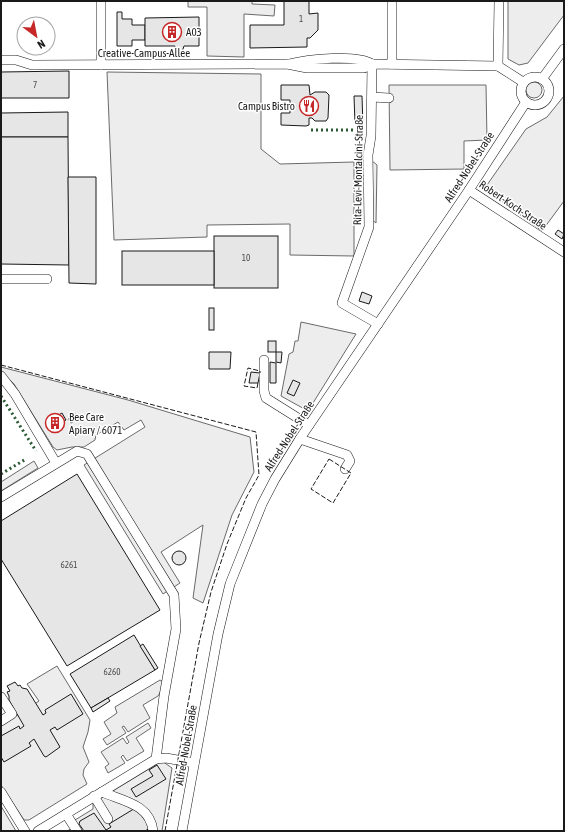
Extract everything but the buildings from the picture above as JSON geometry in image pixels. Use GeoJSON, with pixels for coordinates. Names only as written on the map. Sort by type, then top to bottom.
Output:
{"type":"FeatureCollection","features":[{"type":"Feature","properties":{"kind":"street"},"geometry":{"type":"LineString","coordinates":[[101,1],[101,65]]}},
{"type":"Feature","properties":{"kind":"street"},"geometry":{"type":"LineString","coordinates":[[392,1],[392,64]]}},
{"type":"Feature","properties":{"kind":"street"},"geometry":{"type":"LineString","coordinates":[[499,1],[498,66],[523,82]]}},
{"type":"Feature","properties":{"kind":"street"},"geometry":{"type":"LineString","coordinates":[[542,78],[564,49]]}},
{"type":"Feature","properties":{"kind":"street","name":"Creative-Campus-Allee"},"geometry":{"type":"LineString","coordinates":[[1,60],[16,60],[32,65],[287,64],[307,68],[364,68],[372,64],[498,66]]}},
{"type":"Feature","properties":{"kind":"street","name":"Rita-Levi-Montalcini-Straße"},"geometry":{"type":"LineString","coordinates":[[372,64],[372,97],[368,155],[368,233],[342,303],[378,324]]}},
{"type":"Feature","properties":{"kind":"street"},"geometry":{"type":"LineString","coordinates":[[530,77],[542,78],[548,85],[548,97],[538,104],[526,102],[520,93],[523,82],[530,77]]}},
{"type":"Feature","properties":{"kind":"street"},"geometry":{"type":"LineString","coordinates":[[372,97],[389,98]]}},
{"type":"Feature","properties":{"kind":"street","name":"Alfred-Nobel-Straße"},"geometry":{"type":"LineString","coordinates":[[182,831],[218,634],[230,584],[262,504],[275,479],[309,425],[469,190],[526,102]]}},
{"type":"Feature","properties":{"kind":"street","name":"Robert-Koch-Straße"},"geometry":{"type":"LineString","coordinates":[[469,190],[564,252]]}},
{"type":"Feature","properties":{"kind":"street"},"geometry":{"type":"LineString","coordinates":[[1,279],[47,280]]}},
{"type":"Feature","properties":{"kind":"street"},"geometry":{"type":"LineString","coordinates":[[264,360],[264,391],[266,398],[309,425]]}},
{"type":"Feature","properties":{"kind":"street"},"geometry":{"type":"LineString","coordinates":[[1,376],[15,394],[56,463]]}},
{"type":"Feature","properties":{"kind":"street"},"geometry":{"type":"LineString","coordinates":[[300,439],[347,454],[350,461],[345,469]]}},
{"type":"Feature","properties":{"kind":"street"},"geometry":{"type":"LineString","coordinates":[[1,497],[77,451],[87,454],[174,595],[176,629],[163,702],[156,758]]}},
{"type":"Feature","properties":{"kind":"street"},"geometry":{"type":"LineString","coordinates":[[1,697],[12,714],[1,721]]}},
{"type":"Feature","properties":{"kind":"street"},"geometry":{"type":"LineString","coordinates":[[38,831],[156,758],[166,758],[194,763]]}},
{"type":"Feature","properties":{"kind":"street"},"geometry":{"type":"LineString","coordinates":[[1,792],[25,831]]}},
{"type":"Feature","properties":{"kind":"street"},"geometry":{"type":"LineString","coordinates":[[98,794],[108,819]]}},
{"type":"Feature","properties":{"kind":"street"},"geometry":{"type":"LineString","coordinates":[[98,794],[142,809],[152,823],[153,831]]}},
{"type":"Feature","properties":{"kind":"street"},"geometry":{"type":"LineString","coordinates":[[66,814],[77,831]]}},
{"type":"Feature","properties":{"kind":"shaded area"},"geometry":{"type":"Polygon","coordinates":[[[188,1],[252,1],[252,4],[275,5],[274,16],[244,14],[244,57],[207,56],[207,7],[188,7],[188,1]]]}},
{"type":"Feature","properties":{"kind":"shaded area"},"geometry":{"type":"Polygon","coordinates":[[[508,1],[564,1],[564,15],[528,63],[519,65],[508,59],[508,1]]]}},
{"type":"Feature","properties":{"kind":"shaded area"},"geometry":{"type":"Polygon","coordinates":[[[107,72],[261,74],[261,149],[280,164],[354,162],[354,256],[290,255],[290,224],[207,225],[207,237],[114,240],[107,72]]]}},
{"type":"Feature","properties":{"kind":"shaded area"},"geometry":{"type":"Polygon","coordinates":[[[534,82],[541,87],[542,90],[537,97],[534,98],[527,93],[526,90],[531,83],[534,82]]]}},
{"type":"Feature","properties":{"kind":"shaded area"},"geometry":{"type":"Polygon","coordinates":[[[389,85],[486,85],[487,140],[464,141],[464,169],[390,170],[389,85]]]}},
{"type":"Feature","properties":{"kind":"shaded area"},"geometry":{"type":"Polygon","coordinates":[[[564,96],[564,201],[542,231],[488,191],[487,185],[526,129],[547,117],[564,96]]]}},
{"type":"Feature","properties":{"kind":"shaded area"},"geometry":{"type":"Polygon","coordinates":[[[371,160],[377,165],[376,223],[371,219],[371,160]]]}},
{"type":"Feature","properties":{"kind":"shaded area"},"geometry":{"type":"Polygon","coordinates":[[[301,322],[356,334],[308,411],[281,396],[289,354],[293,352],[295,341],[298,341],[301,322]]]}},
{"type":"Feature","properties":{"kind":"shaded area"},"geometry":{"type":"Polygon","coordinates":[[[1,367],[128,400],[250,437],[254,472],[232,515],[203,603],[193,598],[203,525],[161,552],[180,583],[163,594],[84,465],[145,427],[141,420],[124,430],[118,422],[96,435],[95,440],[84,447],[72,447],[57,450],[53,447],[14,384],[1,371],[1,367]]]}},
{"type":"Feature","properties":{"kind":"shaded area"},"geometry":{"type":"Polygon","coordinates":[[[34,461],[38,468],[1,491],[1,482],[34,461]]]}},
{"type":"Feature","properties":{"kind":"shaded area"},"geometry":{"type":"Polygon","coordinates":[[[57,666],[90,720],[83,747],[89,762],[84,769],[83,775],[87,784],[29,820],[24,820],[1,785],[1,726],[39,701],[27,684],[57,666]]]}},
{"type":"Feature","properties":{"kind":"shaded area"},"geometry":{"type":"Polygon","coordinates":[[[160,680],[163,682],[158,696],[143,705],[150,718],[128,732],[124,726],[122,727],[126,733],[107,745],[103,739],[111,734],[104,722],[117,713],[115,707],[160,680]]]}},
{"type":"Feature","properties":{"kind":"shaded area"},"geometry":{"type":"Polygon","coordinates":[[[148,723],[151,728],[136,738],[144,751],[127,761],[123,755],[121,757],[125,763],[108,773],[105,767],[109,764],[101,752],[123,738],[127,744],[129,742],[126,737],[148,723]]]}},
{"type":"Feature","properties":{"kind":"shaded area"},"geometry":{"type":"Polygon","coordinates":[[[162,761],[172,768],[162,831],[67,831],[76,826],[75,820],[93,809],[93,803],[162,761]]]}},
{"type":"Feature","properties":{"kind":"shaded area"},"geometry":{"type":"Polygon","coordinates":[[[1,806],[16,831],[1,831],[1,806]]]}},
{"type":"Feature","properties":{"kind":"hedge"},"geometry":{"type":"LineString","coordinates":[[311,130],[359,130]]}},
{"type":"Feature","properties":{"kind":"hedge"},"geometry":{"type":"LineString","coordinates":[[1,396],[36,451]]}},
{"type":"Feature","properties":{"kind":"hedge"},"geometry":{"type":"LineString","coordinates":[[1,474],[26,459]]}},
{"type":"Feature","properties":{"kind":"fence"},"geometry":{"type":"LineString","coordinates":[[1,365],[256,432],[259,475],[246,498],[227,544],[211,592],[199,643],[165,831]]}},
{"type":"Feature","properties":{"kind":"fence"},"geometry":{"type":"LineString","coordinates":[[258,383],[257,388],[244,386],[248,368],[260,371],[260,373]]}},
{"type":"Feature","properties":{"kind":"fence"},"geometry":{"type":"LineString","coordinates":[[329,459],[351,473],[333,503],[311,489],[329,459]]}},
{"type":"Feature","properties":{"kind":"place","name":"A03"},"geometry":{"type":"Point","coordinates":[172,32]}},
{"type":"Feature","properties":{"kind":"place","name":"Campus Bistro"},"geometry":{"type":"Point","coordinates":[309,106]}},
{"type":"Feature","properties":{"kind":"place","name":"Bee Care Apiary / 6071"},"geometry":{"type":"Point","coordinates":[55,423]}}]}
